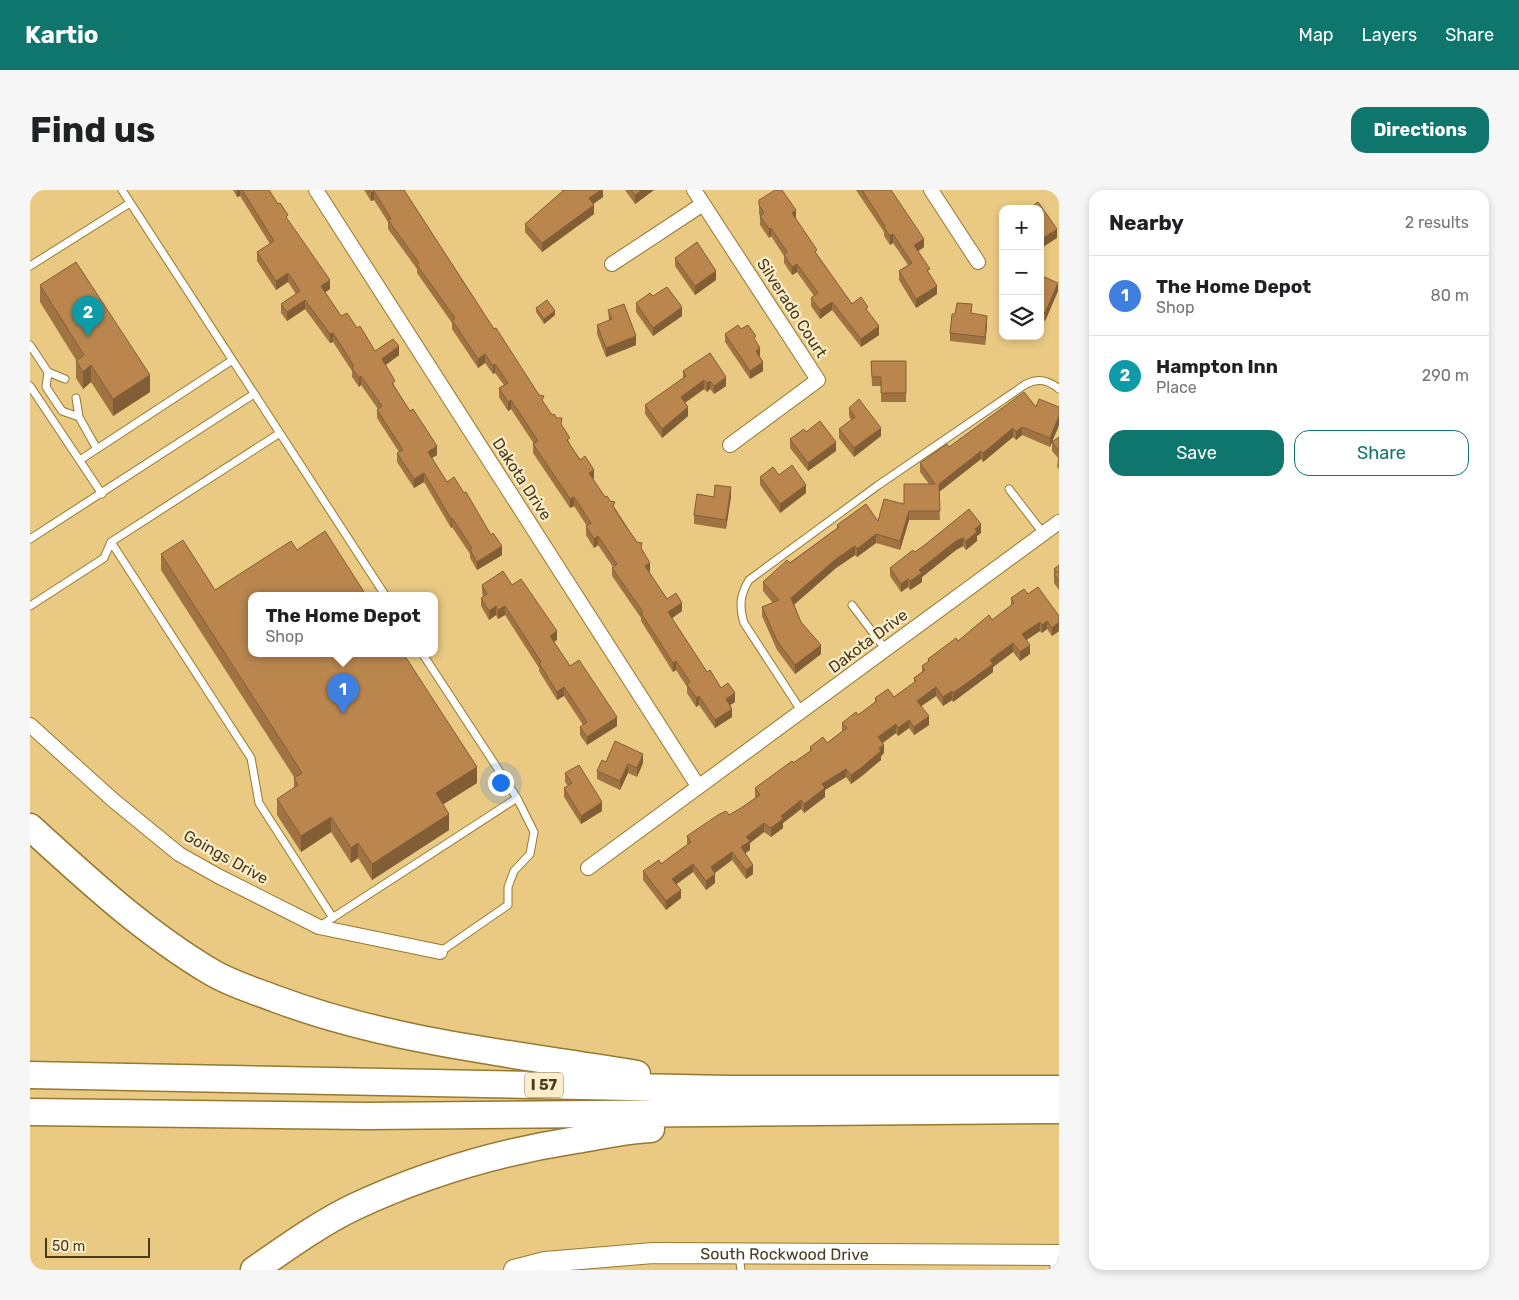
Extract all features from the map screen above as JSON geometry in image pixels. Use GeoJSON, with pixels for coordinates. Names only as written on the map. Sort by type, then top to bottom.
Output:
{"type":"FeatureCollection","features":[{"type":"Feature","properties":{"kind":"highway"},"geometry":{"type":"LineString","coordinates":[[30,827],[123,911],[183,954],[215,974],[315,1013],[409,1036],[730,1089]]}},
{"type":"Feature","properties":{"kind":"highway","name":"I 57"},"geometry":{"type":"LineString","coordinates":[[30,1075],[730,1089],[1059,1088]]}},
{"type":"Feature","properties":{"kind":"highway"},"geometry":{"type":"LineString","coordinates":[[254,1270],[287,1247],[352,1208],[405,1185],[462,1165],[557,1143],[638,1130],[1013,1116],[1059,1111]]}},
{"type":"Feature","properties":{"kind":"highway","name":"I 57"},"geometry":{"type":"LineString","coordinates":[[30,1112],[367,1116],[1059,1111]]}},
{"type":"Feature","properties":{"kind":"main road","name":"South Rockwood Drive"},"geometry":{"type":"LineString","coordinates":[[514,1270],[653,1253],[740,1262],[1055,1260]]}},
{"type":"Feature","properties":{"kind":"street","name":"Dakota Drive"},"geometry":{"type":"LineString","coordinates":[[316,190],[698,786]]}},
{"type":"Feature","properties":{"kind":"street","name":"Silverado Court"},"geometry":{"type":"LineString","coordinates":[[694,190],[818,380],[730,445]]}},
{"type":"Feature","properties":{"kind":"street"},"geometry":{"type":"LineString","coordinates":[[931,190],[978,262]]}},
{"type":"Feature","properties":{"kind":"street"},"geometry":{"type":"LineString","coordinates":[[612,264],[703,204]]}},
{"type":"Feature","properties":{"kind":"street","name":"Dakota Drive"},"geometry":{"type":"LineString","coordinates":[[588,868],[1059,522]]}},
{"type":"Feature","properties":{"kind":"street","name":"Goings Drive"},"geometry":{"type":"LineString","coordinates":[[30,725],[113,800],[179,854],[319,927],[440,952]]}},
{"type":"Feature","properties":{"kind":"lane"},"geometry":{"type":"LineString","coordinates":[[122,190],[383,592]]}},
{"type":"Feature","properties":{"kind":"lane"},"geometry":{"type":"LineString","coordinates":[[30,266],[130,203]]}},
{"type":"Feature","properties":{"kind":"lane"},"geometry":{"type":"LineString","coordinates":[[30,345],[48,372],[65,379]]}},
{"type":"Feature","properties":{"kind":"lane"},"geometry":{"type":"LineString","coordinates":[[80,460],[232,361]]}},
{"type":"Feature","properties":{"kind":"lane"},"geometry":{"type":"LineString","coordinates":[[48,372],[46,387],[62,411],[79,417]]}},
{"type":"Feature","properties":{"kind":"lane"},"geometry":{"type":"LineString","coordinates":[[802,712],[744,623],[740,609],[742,593],[749,580],[877,486],[1026,384],[1035,380],[1047,381],[1059,389]]}},
{"type":"Feature","properties":{"kind":"lane"},"geometry":{"type":"LineString","coordinates":[[30,386],[102,494]]}},
{"type":"Feature","properties":{"kind":"lane"},"geometry":{"type":"LineString","coordinates":[[30,540],[254,394]]}},
{"type":"Feature","properties":{"kind":"lane"},"geometry":{"type":"LineString","coordinates":[[76,398],[79,417],[96,449]]}},
{"type":"Feature","properties":{"kind":"lane"},"geometry":{"type":"LineString","coordinates":[[30,606],[104,558],[111,542],[280,433]]}},
{"type":"Feature","properties":{"kind":"lane"},"geometry":{"type":"LineString","coordinates":[[1009,489],[1043,533]]}},
{"type":"Feature","properties":{"kind":"lane"},"geometry":{"type":"LineString","coordinates":[[111,542],[251,758],[258,803],[333,918]]}},
{"type":"Feature","properties":{"kind":"lane"},"geometry":{"type":"LineString","coordinates":[[852,605],[886,650]]}},
{"type":"Feature","properties":{"kind":"lane"},"geometry":{"type":"LineString","coordinates":[[425,657],[517,798],[534,832],[530,854],[514,871],[508,887],[508,905],[440,952]]}},
{"type":"Feature","properties":{"kind":"lane"},"geometry":{"type":"LineString","coordinates":[[319,927],[517,798]]}},
{"type":"Feature","properties":{"kind":"building"},"geometry":{"type":"Polygon","coordinates":[[[242,190],[269,190],[278,204],[280,203],[288,215],[286,217],[330,280],[321,286],[341,316],[347,313],[357,328],[360,326],[375,351],[393,339],[399,346],[382,359],[395,381],[392,383],[410,411],[413,409],[437,446],[428,452],[447,482],[454,477],[464,493],[466,492],[491,535],[493,533],[502,546],[477,562],[470,550],[472,548],[451,519],[424,473],[414,479],[397,453],[403,450],[377,410],[382,406],[361,376],[359,378],[352,368],[354,366],[333,333],[330,334],[305,300],[287,312],[281,304],[300,291],[288,273],[276,281],[257,252],[274,241],[242,190]]]}},
{"type":"Feature","properties":{"kind":"building"},"geometry":{"type":"Polygon","coordinates":[[[369,190],[404,190],[494,329],[496,328],[539,395],[544,396],[542,400],[552,415],[554,414],[557,418],[562,418],[561,424],[570,438],[567,440],[580,460],[585,456],[594,470],[589,473],[605,497],[607,496],[610,501],[615,502],[613,506],[637,542],[642,543],[641,548],[650,563],[645,566],[667,599],[676,593],[682,603],[668,612],[707,672],[710,670],[721,688],[728,683],[735,693],[726,699],[732,709],[715,720],[699,696],[696,698],[687,684],[690,682],[676,661],[673,663],[641,613],[643,612],[612,568],[617,564],[598,536],[594,539],[586,526],[591,523],[574,497],[570,499],[533,444],[538,441],[511,400],[508,402],[499,388],[508,383],[495,364],[493,366],[485,354],[478,359],[452,320],[455,318],[388,220],[391,219],[374,191],[371,193],[369,190]]]}},
{"type":"Feature","properties":{"kind":"building"},"geometry":{"type":"Polygon","coordinates":[[[564,190],[601,190],[589,198],[594,205],[542,243],[525,224],[564,190]]]}},
{"type":"Feature","properties":{"kind":"building"},"geometry":{"type":"Polygon","coordinates":[[[631,190],[642,190],[635,195],[631,190]]]}},
{"type":"Feature","properties":{"kind":"building"},"geometry":{"type":"Polygon","coordinates":[[[775,190],[782,190],[796,210],[792,213],[817,250],[815,252],[852,304],[861,297],[868,307],[866,309],[879,326],[861,339],[832,302],[820,310],[811,298],[818,293],[797,264],[792,267],[784,254],[787,252],[771,228],[769,229],[760,216],[764,213],[759,205],[759,200],[775,190]]]}},
{"type":"Feature","properties":{"kind":"building"},"geometry":{"type":"Polygon","coordinates":[[[862,190],[891,190],[924,239],[914,245],[930,269],[927,270],[937,286],[916,299],[899,271],[912,263],[893,234],[890,236],[862,190]]]}},
{"type":"Feature","properties":{"kind":"building"},"geometry":{"type":"Polygon","coordinates":[[[1044,211],[1057,229],[1044,237],[1044,211]]]}},
{"type":"Feature","properties":{"kind":"building"},"geometry":{"type":"Polygon","coordinates":[[[697,242],[716,271],[695,286],[675,258],[697,242]]]}},
{"type":"Feature","properties":{"kind":"building"},"geometry":{"type":"Polygon","coordinates":[[[76,262],[150,375],[113,399],[91,365],[83,372],[76,361],[84,355],[40,285],[76,262]]]}},
{"type":"Feature","properties":{"kind":"building"},"geometry":{"type":"Polygon","coordinates":[[[1044,277],[1058,283],[1044,313],[1044,277]]]}},
{"type":"Feature","properties":{"kind":"building"},"geometry":{"type":"Polygon","coordinates":[[[667,287],[682,307],[653,328],[636,303],[650,293],[653,296],[667,287]]]}},
{"type":"Feature","properties":{"kind":"building"},"geometry":{"type":"Polygon","coordinates":[[[547,300],[555,311],[544,319],[536,308],[547,300]]]}},
{"type":"Feature","properties":{"kind":"building"},"geometry":{"type":"Polygon","coordinates":[[[957,303],[972,304],[971,313],[987,316],[985,337],[950,333],[952,314],[955,314],[957,303]]]}},
{"type":"Feature","properties":{"kind":"building"},"geometry":{"type":"Polygon","coordinates":[[[624,304],[636,336],[606,348],[597,325],[612,319],[608,310],[624,304]]]}},
{"type":"Feature","properties":{"kind":"building"},"geometry":{"type":"Polygon","coordinates":[[[738,325],[741,329],[748,325],[756,336],[754,338],[760,348],[756,351],[763,362],[750,371],[725,334],[738,325]]]}},
{"type":"Feature","properties":{"kind":"building"},"geometry":{"type":"Polygon","coordinates":[[[710,353],[726,377],[714,386],[710,381],[707,383],[704,380],[681,397],[688,407],[662,429],[645,405],[686,376],[683,371],[710,353]]]}},
{"type":"Feature","properties":{"kind":"building"},"geometry":{"type":"Polygon","coordinates":[[[871,361],[906,361],[906,393],[881,393],[881,377],[872,377],[871,361]]]}},
{"type":"Feature","properties":{"kind":"building"},"geometry":{"type":"Polygon","coordinates":[[[1024,392],[1036,407],[1039,399],[1059,407],[1059,416],[1050,438],[1022,427],[1016,432],[1013,428],[983,453],[981,451],[939,484],[940,511],[909,511],[900,541],[876,534],[857,549],[855,546],[836,559],[791,598],[801,622],[821,645],[795,665],[777,641],[762,607],[779,600],[763,582],[787,560],[790,563],[839,527],[837,525],[866,504],[878,521],[884,499],[904,504],[904,484],[935,484],[920,463],[947,444],[949,447],[1024,392]]]}},
{"type":"Feature","properties":{"kind":"building"},"geometry":{"type":"Polygon","coordinates":[[[859,399],[881,428],[854,448],[839,429],[855,417],[849,408],[859,399]]]}},
{"type":"Feature","properties":{"kind":"building"},"geometry":{"type":"Polygon","coordinates":[[[820,421],[836,442],[808,463],[790,439],[804,429],[806,432],[820,421]]]}},
{"type":"Feature","properties":{"kind":"building"},"geometry":{"type":"Polygon","coordinates":[[[1059,437],[1059,451],[1052,442],[1059,437]]]}},
{"type":"Feature","properties":{"kind":"building"},"geometry":{"type":"Polygon","coordinates":[[[792,465],[806,485],[780,504],[760,477],[773,467],[779,475],[792,465]]]}},
{"type":"Feature","properties":{"kind":"building"},"geometry":{"type":"Polygon","coordinates":[[[715,485],[731,487],[726,520],[694,515],[697,494],[714,497],[715,485]]]}},
{"type":"Feature","properties":{"kind":"building"},"geometry":{"type":"Polygon","coordinates":[[[969,509],[981,524],[975,529],[977,532],[966,541],[963,538],[956,541],[919,570],[922,573],[910,581],[908,579],[901,584],[890,568],[913,550],[915,552],[926,544],[969,509]]]}},
{"type":"Feature","properties":{"kind":"building"},"geometry":{"type":"Polygon","coordinates":[[[325,531],[364,592],[248,592],[248,657],[406,657],[477,767],[436,793],[449,814],[372,864],[358,843],[351,848],[331,817],[301,836],[277,799],[298,785],[294,778],[302,773],[161,554],[183,540],[215,590],[291,541],[297,550],[325,531]]]}},
{"type":"Feature","properties":{"kind":"building"},"geometry":{"type":"Polygon","coordinates":[[[1059,565],[1059,581],[1054,574],[1057,572],[1054,569],[1059,565]]]}},
{"type":"Feature","properties":{"kind":"building"},"geometry":{"type":"Polygon","coordinates":[[[503,571],[512,585],[521,579],[557,631],[550,636],[570,666],[579,660],[617,717],[587,737],[580,727],[587,722],[564,687],[557,692],[539,663],[541,662],[505,606],[498,610],[496,606],[489,611],[481,598],[487,594],[482,585],[503,571]]]}},
{"type":"Feature","properties":{"kind":"building"},"geometry":{"type":"Polygon","coordinates":[[[1038,587],[1059,616],[1059,622],[1052,628],[1047,621],[1042,625],[1040,622],[1022,634],[1030,645],[1020,652],[1013,643],[990,660],[993,664],[953,693],[952,691],[943,697],[936,687],[917,701],[929,716],[914,727],[909,720],[898,728],[896,724],[878,737],[884,745],[879,748],[881,751],[861,768],[851,775],[846,769],[822,784],[825,788],[804,804],[801,800],[781,816],[783,819],[771,828],[764,823],[746,837],[750,841],[741,847],[753,865],[746,870],[732,852],[711,867],[715,874],[706,881],[693,864],[672,879],[681,890],[666,901],[643,871],[659,860],[661,864],[691,842],[687,836],[718,815],[726,811],[729,815],[760,795],[755,788],[792,761],[793,763],[812,750],[810,747],[823,737],[827,743],[847,728],[842,723],[856,712],[858,715],[877,701],[875,698],[888,689],[894,697],[916,681],[914,678],[925,670],[922,666],[929,661],[928,659],[956,638],[958,641],[989,615],[992,620],[1014,603],[1011,598],[1024,589],[1028,594],[1038,587]]]}},
{"type":"Feature","properties":{"kind":"building"},"geometry":{"type":"Polygon","coordinates":[[[615,741],[643,754],[637,768],[628,764],[620,781],[597,771],[602,760],[606,762],[615,741]]]}},
{"type":"Feature","properties":{"kind":"building"},"geometry":{"type":"Polygon","coordinates":[[[579,765],[602,802],[581,816],[564,788],[572,783],[565,773],[579,765]]]}},
{"type":"Feature","properties":{"kind":"place","name":"Hampton Inn"},"geometry":{"type":"Point","coordinates":[88,337]}},
{"type":"Feature","properties":{"kind":"place","name":"The Home Depot"},"geometry":{"type":"Point","coordinates":[343,714]}}]}
